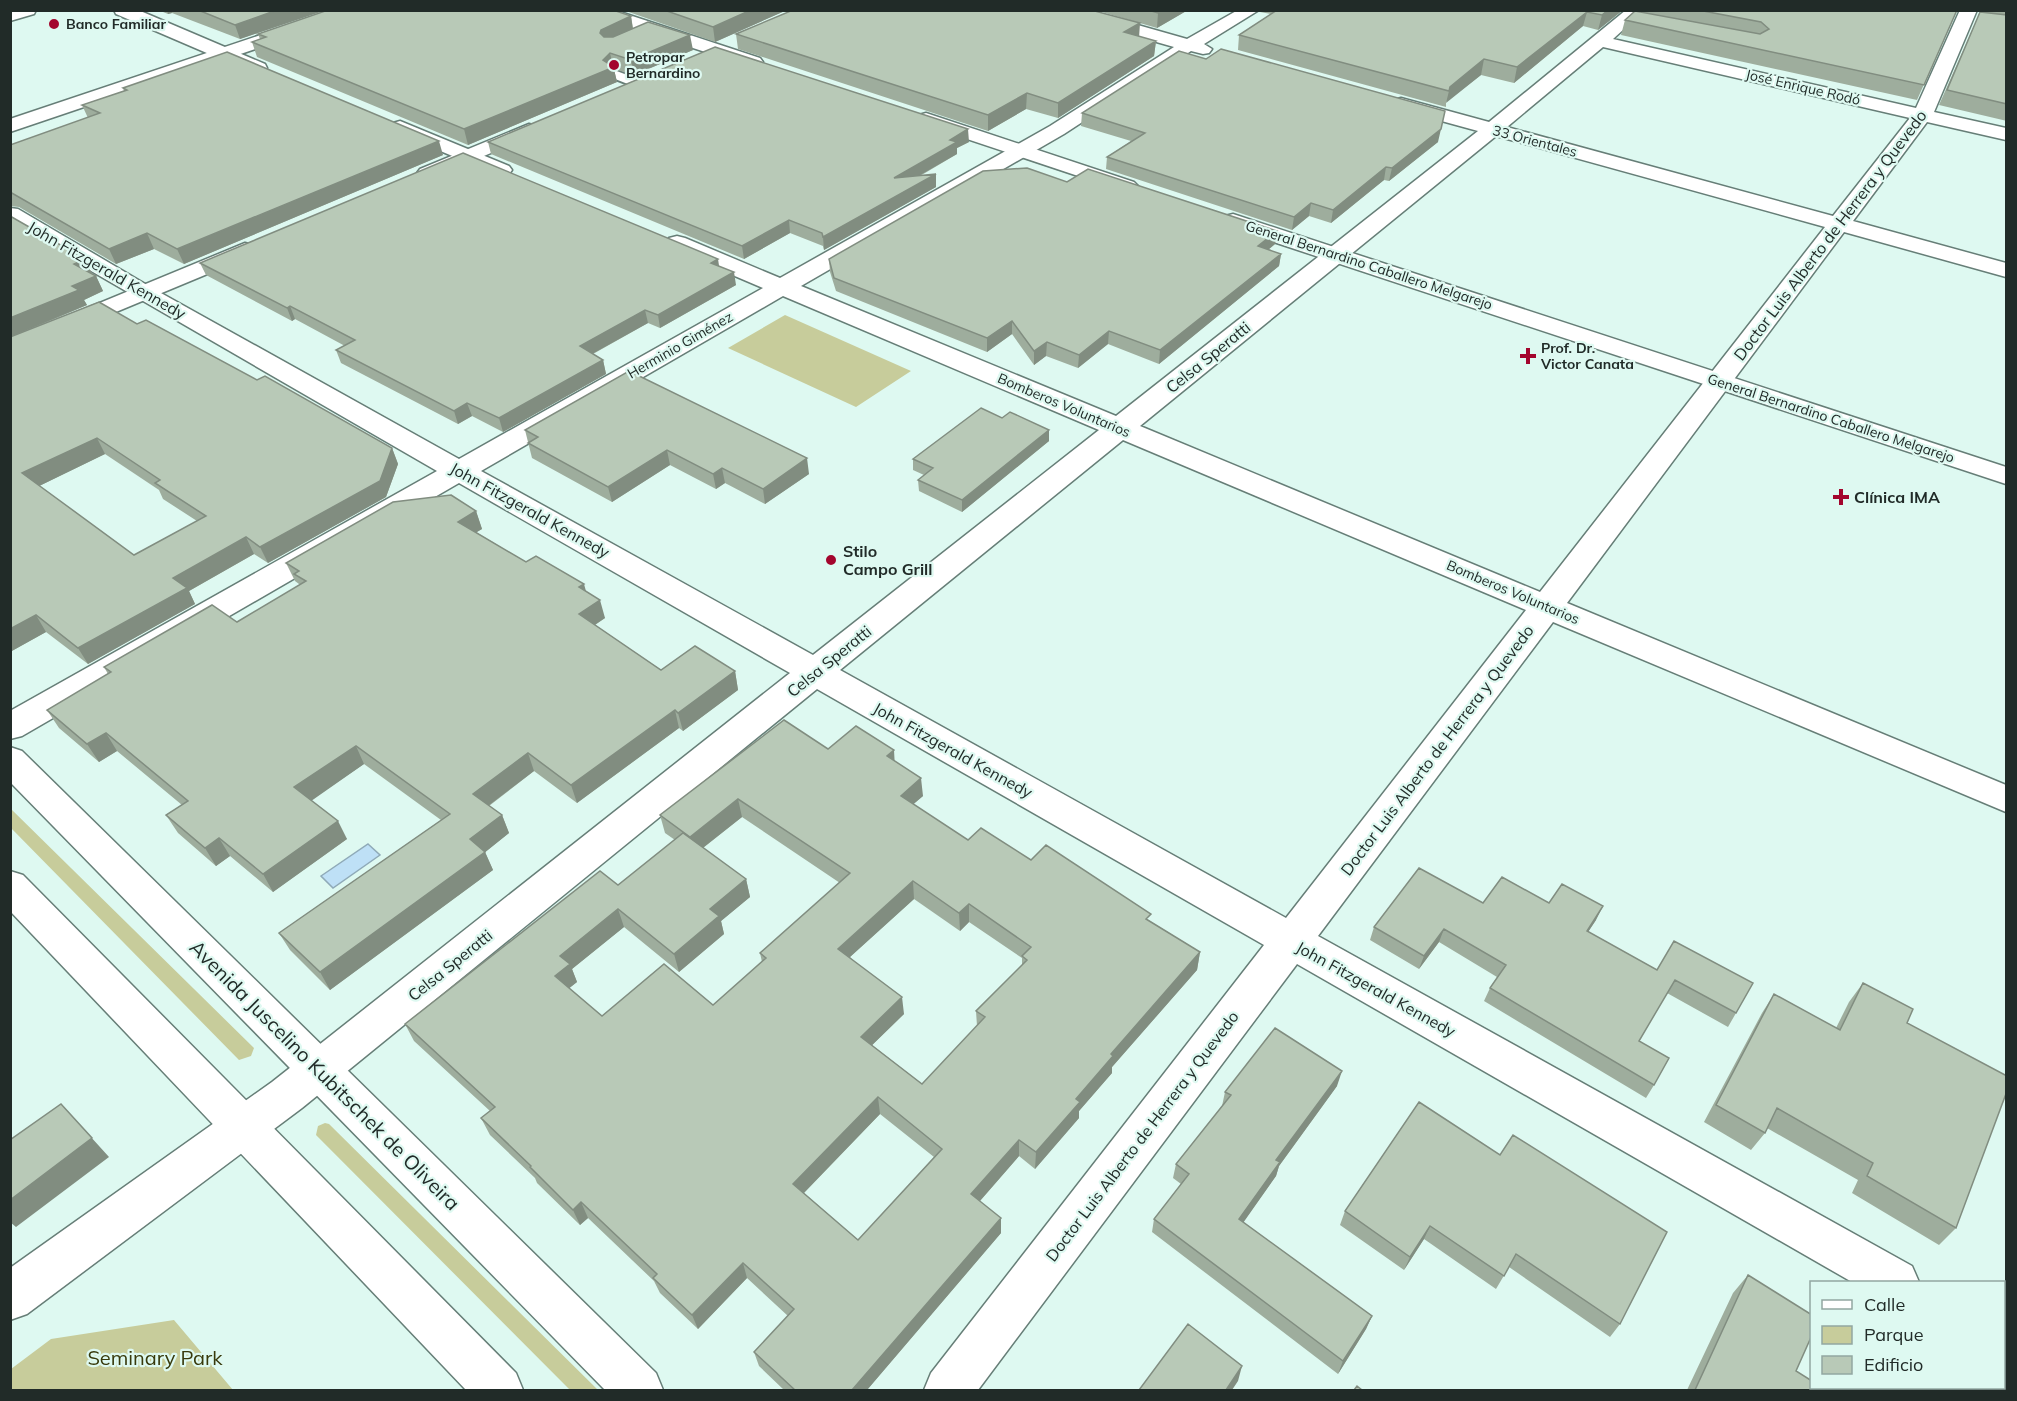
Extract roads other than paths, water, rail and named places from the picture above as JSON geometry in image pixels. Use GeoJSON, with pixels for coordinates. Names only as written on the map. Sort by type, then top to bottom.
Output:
{"type":"FeatureCollection","features":[{"type":"Feature","properties":{"kind":"main road"},"geometry":{"type":"LineString","coordinates":[[10,16],[28,10]]}},
{"type":"Feature","properties":{"kind":"main road"},"geometry":{"type":"LineString","coordinates":[[122,10],[280,77]]}},
{"type":"Feature","properties":{"kind":"main road"},"geometry":{"type":"LineString","coordinates":[[10,126],[353,10]]}},
{"type":"Feature","properties":{"kind":"main road"},"geometry":{"type":"LineString","coordinates":[[595,10],[773,69]]}},
{"type":"Feature","properties":{"kind":"main road"},"geometry":{"type":"LineString","coordinates":[[1064,10],[1223,55]]}},
{"type":"Feature","properties":{"kind":"main road","name":"Herminio Giménez"},"geometry":{"type":"LineString","coordinates":[[10,727],[1020,150],[1189,45],[1251,10]]}},
{"type":"Feature","properties":{"kind":"main road","name":"Doctor Luis Alberto de Herrera y Quevedo"},"geometry":{"type":"LineString","coordinates":[[948,1390],[1923,114],[1969,16]]}},
{"type":"Feature","properties":{"kind":"main road","name":"Celsa Speratti"},"geometry":{"type":"LineString","coordinates":[[10,1297],[319,1070],[1600,41],[1635,18]]}},
{"type":"Feature","properties":{"kind":"main road"},"geometry":{"type":"LineString","coordinates":[[687,63],[746,38]]}},
{"type":"Feature","properties":{"kind":"main road","name":"José Enrique Rodó"},"geometry":{"type":"LineString","coordinates":[[1600,41],[2007,134]]}},
{"type":"Feature","properties":{"kind":"main road"},"geometry":{"type":"LineString","coordinates":[[606,97],[648,80]]}},
{"type":"Feature","properties":{"kind":"main road","name":"33 Orientales"},"geometry":{"type":"LineString","coordinates":[[1380,98],[2007,270]]}},
{"type":"Feature","properties":{"kind":"main road"},"geometry":{"type":"LineString","coordinates":[[908,113],[1147,192]]}},
{"type":"Feature","properties":{"kind":"main road"},"geometry":{"type":"LineString","coordinates":[[380,118],[523,178]]}},
{"type":"Feature","properties":{"kind":"main road"},"geometry":{"type":"LineString","coordinates":[[403,183],[553,120]]}},
{"type":"Feature","properties":{"kind":"main road","name":"John Fitzgerald Kennedy"},"geometry":{"type":"LineString","coordinates":[[10,214],[459,471],[1894,1281]]}},
{"type":"Feature","properties":{"kind":"main road","name":"General Bernardino Caballero Melgarejo"},"geometry":{"type":"LineString","coordinates":[[1214,214],[2007,476]]}},
{"type":"Feature","properties":{"kind":"main road","name":"Bomberos Voluntarios"},"geometry":{"type":"LineString","coordinates":[[655,233],[2007,799]]}},
{"type":"Feature","properties":{"kind":"main road"},"geometry":{"type":"LineString","coordinates":[[10,349],[263,242]]}},
{"type":"Feature","properties":{"kind":"main road","name":"Avenida Juscelino Kubitschek de Oliveira"},"geometry":{"type":"LineString","coordinates":[[10,760],[639,1390]]}},
{"type":"Feature","properties":{"kind":"main road"},"geometry":{"type":"LineString","coordinates":[[10,886],[499,1390]]}},
{"type":"Feature","properties":{"kind":"lane"},"geometry":{"type":"LineString","coordinates":[[631,38],[651,29]]}},
{"type":"Feature","properties":{"kind":"lane"},"geometry":{"type":"LineString","coordinates":[[614,74],[648,80]]}},
{"type":"Feature","properties":{"kind":"water"},"geometry":{"type":"Polygon","coordinates":[[[368,844],[380,855],[333,888],[321,876],[368,844]]]}},
{"type":"Feature","properties":{"kind":"place","name":"Banco Familiar"},"geometry":{"type":"Point","coordinates":[54,24]}},
{"type":"Feature","properties":{"kind":"place","name":"Petropar Bernardino"},"geometry":{"type":"Point","coordinates":[614,65]}},
{"type":"Feature","properties":{"kind":"place","name":"Prof. Dr. Victor Canata"},"geometry":{"type":"Point","coordinates":[1528,356]}},
{"type":"Feature","properties":{"kind":"place","name":"Clínica IMA"},"geometry":{"type":"Point","coordinates":[1841,497]}},
{"type":"Feature","properties":{"kind":"place","name":"Stilo Campo Grill"},"geometry":{"type":"Point","coordinates":[831,560]}},
{"type":"Feature","properties":{"kind":"park label","name":"Seminary Park"},"geometry":{"type":"Point","coordinates":[155,1357]}}]}
